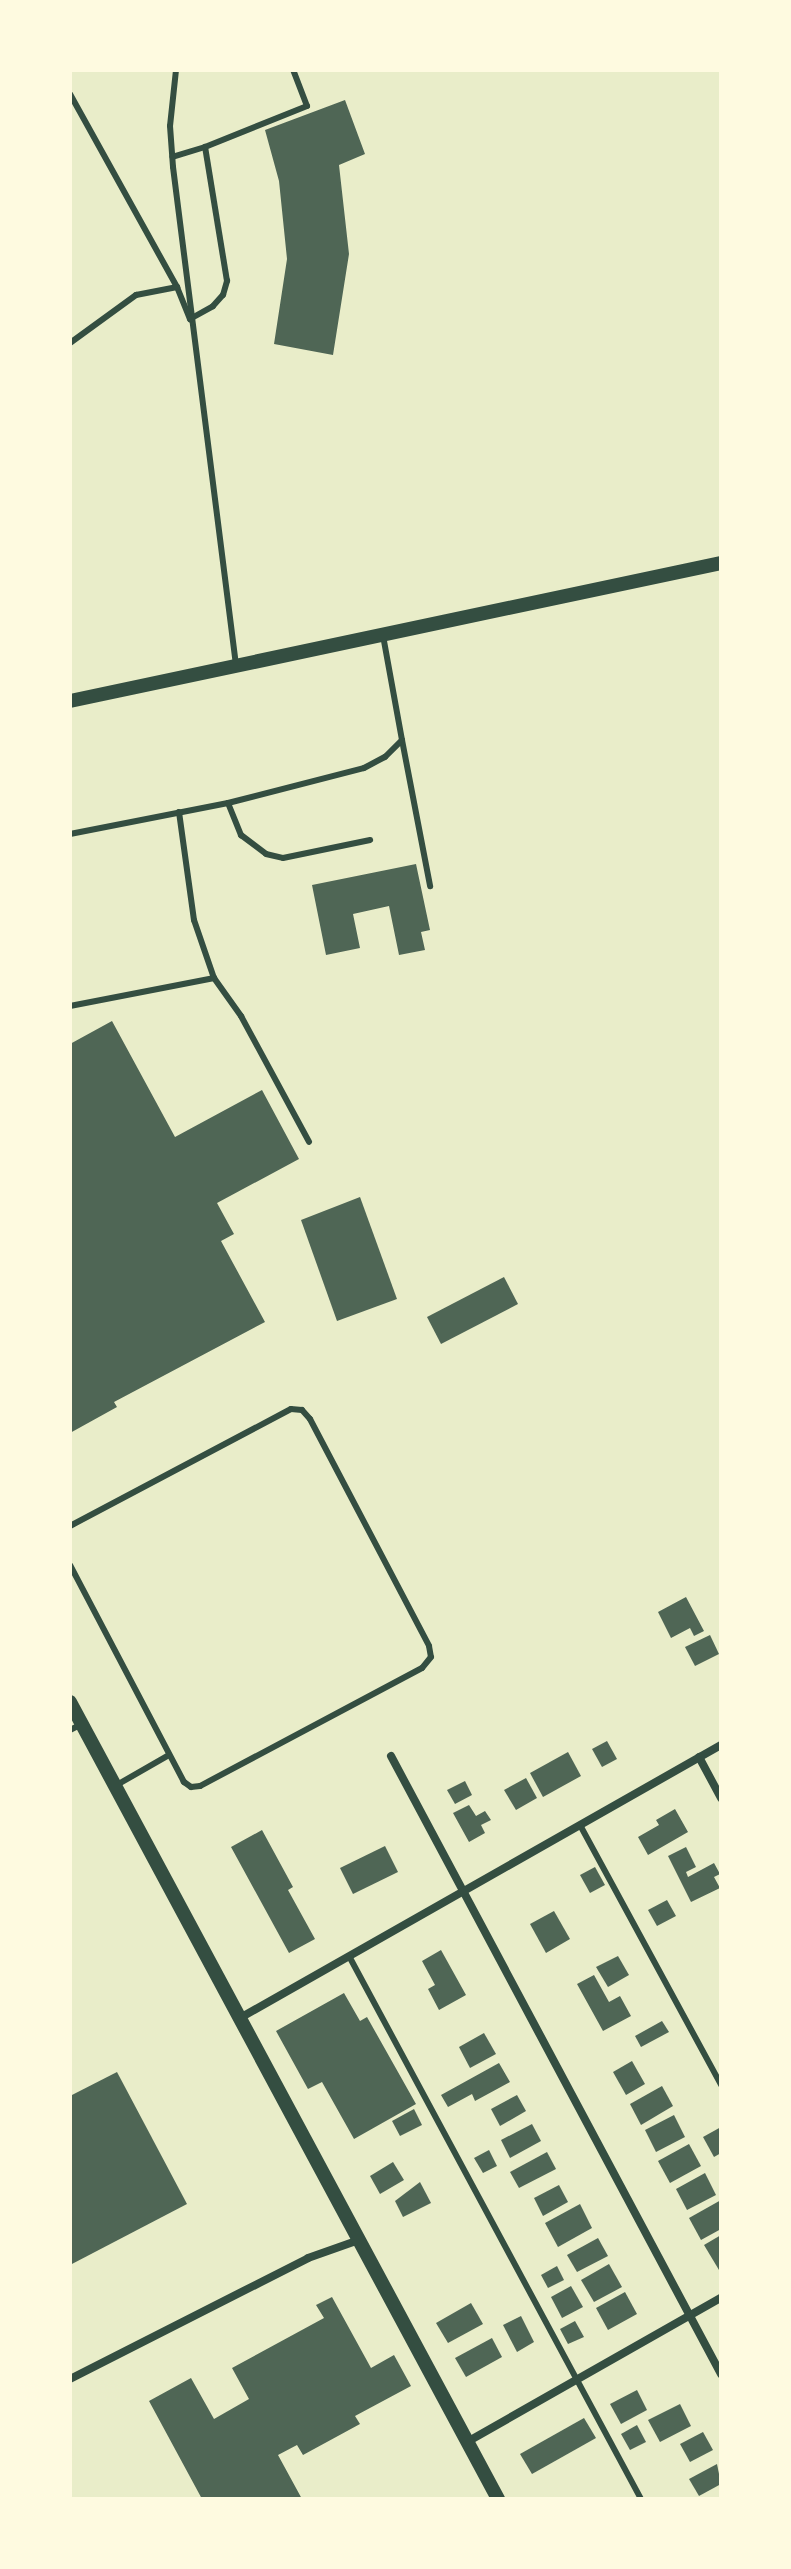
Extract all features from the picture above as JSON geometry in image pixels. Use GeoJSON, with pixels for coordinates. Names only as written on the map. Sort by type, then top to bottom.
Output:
{"type":"FeatureCollection","features":[{"type":"Feature","properties":{"kind":"street"},"geometry":{"type":"LineString","coordinates":[[70,701],[721,563]]}},
{"type":"Feature","properties":{"kind":"street"},"geometry":{"type":"LineString","coordinates":[[70,1702],[76,1727],[115,1786],[498,2499]]}},
{"type":"Feature","properties":{"kind":"street"},"geometry":{"type":"LineString","coordinates":[[240,2018],[721,1745]]}},
{"type":"Feature","properties":{"kind":"street"},"geometry":{"type":"LineString","coordinates":[[391,1756],[721,2374]]}},
{"type":"Feature","properties":{"kind":"street"},"geometry":{"type":"LineString","coordinates":[[699,1757],[721,1798]]}},
{"type":"Feature","properties":{"kind":"street"},"geometry":{"type":"LineString","coordinates":[[70,2379],[308,2258],[359,2240]]}},
{"type":"Feature","properties":{"kind":"street"},"geometry":{"type":"LineString","coordinates":[[467,2442],[721,2298]]}},
{"type":"Feature","properties":{"kind":"lane"},"geometry":{"type":"LineString","coordinates":[[176,70],[170,126],[172,157],[236,665]]}},
{"type":"Feature","properties":{"kind":"lane"},"geometry":{"type":"LineString","coordinates":[[172,157],[307,106],[293,70]]}},
{"type":"Feature","properties":{"kind":"lane"},"geometry":{"type":"LineString","coordinates":[[70,94],[177,287],[190,319]]}},
{"type":"Feature","properties":{"kind":"lane"},"geometry":{"type":"LineString","coordinates":[[190,319],[213,306],[223,295],[227,281],[205,147]]}},
{"type":"Feature","properties":{"kind":"lane"},"geometry":{"type":"LineString","coordinates":[[70,343],[136,295],[177,287]]}},
{"type":"Feature","properties":{"kind":"lane"},"geometry":{"type":"LineString","coordinates":[[383,634],[430,886]]}},
{"type":"Feature","properties":{"kind":"lane"},"geometry":{"type":"LineString","coordinates":[[70,834],[228,803],[364,768],[385,757],[402,740]]}},
{"type":"Feature","properties":{"kind":"lane"},"geometry":{"type":"LineString","coordinates":[[228,803],[241,835],[266,854],[283,858],[370,840]]}},
{"type":"Feature","properties":{"kind":"lane"},"geometry":{"type":"LineString","coordinates":[[179,812],[194,920],[214,978],[241,1016],[309,1142]]}},
{"type":"Feature","properties":{"kind":"lane"},"geometry":{"type":"LineString","coordinates":[[70,1006],[214,978]]}},
{"type":"Feature","properties":{"kind":"lane"},"geometry":{"type":"LineString","coordinates":[[70,1526],[291,1409],[302,1410],[310,1419],[429,1646],[431,1657],[422,1668],[200,1786],[191,1787],[184,1782],[169,1755],[70,1565]]}},
{"type":"Feature","properties":{"kind":"lane"},"geometry":{"type":"LineString","coordinates":[[115,1786],[169,1755]]}},
{"type":"Feature","properties":{"kind":"lane"},"geometry":{"type":"LineString","coordinates":[[580,1825],[721,2085]]}},
{"type":"Feature","properties":{"kind":"lane"},"geometry":{"type":"LineString","coordinates":[[349,1956],[641,2499]]}},
{"type":"Feature","properties":{"kind":"building"},"geometry":{"type":"Polygon","coordinates":[[[345,100],[365,154],[339,165],[349,254],[333,355],[274,344],[287,259],[279,181],[265,130],[345,100]]]}},
{"type":"Feature","properties":{"kind":"building"},"geometry":{"type":"Polygon","coordinates":[[[416,864],[430,930],[421,932],[425,950],[399,955],[389,906],[353,914],[360,948],[326,955],[312,885],[416,864]]]}},
{"type":"Feature","properties":{"kind":"building"},"geometry":{"type":"Polygon","coordinates":[[[112,1021],[175,1137],[262,1090],[299,1159],[217,1203],[234,1234],[221,1241],[265,1322],[114,1402],[117,1407],[70,1433],[70,1044],[112,1021]]]}},
{"type":"Feature","properties":{"kind":"building"},"geometry":{"type":"Polygon","coordinates":[[[360,1197],[397,1299],[337,1321],[301,1220],[360,1197]]]}},
{"type":"Feature","properties":{"kind":"building"},"geometry":{"type":"Polygon","coordinates":[[[504,1277],[518,1304],[441,1344],[427,1317],[504,1277]]]}},
{"type":"Feature","properties":{"kind":"building"},"geometry":{"type":"Polygon","coordinates":[[[686,1597],[704,1631],[694,1636],[690,1628],[671,1638],[658,1612],[686,1597]]]}},
{"type":"Feature","properties":{"kind":"building"},"geometry":{"type":"Polygon","coordinates":[[[710,1635],[719,1654],[695,1666],[685,1647],[710,1635]]]}},
{"type":"Feature","properties":{"kind":"building"},"geometry":{"type":"Polygon","coordinates":[[[607,1741],[617,1759],[602,1767],[592,1749],[607,1741]]]}},
{"type":"Feature","properties":{"kind":"building"},"geometry":{"type":"Polygon","coordinates":[[[568,1752],[581,1776],[543,1797],[530,1773],[568,1752]]]}},
{"type":"Feature","properties":{"kind":"building"},"geometry":{"type":"Polygon","coordinates":[[[526,1778],[537,1798],[516,1810],[504,1790],[526,1778]]]}},
{"type":"Feature","properties":{"kind":"building"},"geometry":{"type":"Polygon","coordinates":[[[465,1781],[472,1795],[455,1804],[447,1790],[465,1781]]]}},
{"type":"Feature","properties":{"kind":"building"},"geometry":{"type":"Polygon","coordinates":[[[469,1805],[476,1816],[485,1811],[491,1820],[481,1825],[485,1833],[469,1842],[453,1813],[469,1805]]]}},
{"type":"Feature","properties":{"kind":"building"},"geometry":{"type":"Polygon","coordinates":[[[675,1809],[688,1832],[648,1855],[638,1837],[659,1825],[656,1820],[675,1809]]]}},
{"type":"Feature","properties":{"kind":"building"},"geometry":{"type":"Polygon","coordinates":[[[262,1830],[293,1887],[288,1890],[315,1939],[289,1953],[231,1847],[262,1830]]]}},
{"type":"Feature","properties":{"kind":"building"},"geometry":{"type":"Polygon","coordinates":[[[385,1846],[398,1872],[353,1894],[340,1868],[385,1846]]]}},
{"type":"Feature","properties":{"kind":"building"},"geometry":{"type":"Polygon","coordinates":[[[686,1847],[696,1867],[686,1872],[688,1877],[714,1863],[720,1874],[714,1877],[720,1888],[691,1902],[668,1856],[686,1847]]]}},
{"type":"Feature","properties":{"kind":"building"},"geometry":{"type":"Polygon","coordinates":[[[595,1867],[605,1885],[590,1893],[580,1875],[595,1867]]]}},
{"type":"Feature","properties":{"kind":"building"},"geometry":{"type":"Polygon","coordinates":[[[667,1900],[676,1916],[657,1926],[648,1910],[667,1900]]]}},
{"type":"Feature","properties":{"kind":"building"},"geometry":{"type":"Polygon","coordinates":[[[554,1911],[570,1939],[546,1953],[530,1924],[554,1911]]]}},
{"type":"Feature","properties":{"kind":"building"},"geometry":{"type":"Polygon","coordinates":[[[441,1950],[466,1995],[439,2010],[428,1989],[435,1985],[422,1961],[441,1950]]]}},
{"type":"Feature","properties":{"kind":"building"},"geometry":{"type":"Polygon","coordinates":[[[618,1956],[629,1975],[608,1987],[596,1967],[618,1956]]]}},
{"type":"Feature","properties":{"kind":"building"},"geometry":{"type":"Polygon","coordinates":[[[594,1975],[609,2002],[620,1996],[631,2016],[603,2031],[577,1984],[594,1975]]]}},
{"type":"Feature","properties":{"kind":"building"},"geometry":{"type":"Polygon","coordinates":[[[344,1993],[360,2021],[367,2017],[416,2104],[354,2139],[322,2082],[308,2089],[276,2031],[344,1993]]]}},
{"type":"Feature","properties":{"kind":"building"},"geometry":{"type":"Polygon","coordinates":[[[662,2021],[669,2032],[641,2047],[635,2036],[662,2021]]]}},
{"type":"Feature","properties":{"kind":"building"},"geometry":{"type":"Polygon","coordinates":[[[484,2033],[496,2054],[470,2068],[459,2047],[484,2033]]]}},
{"type":"Feature","properties":{"kind":"building"},"geometry":{"type":"Polygon","coordinates":[[[632,2061],[645,2084],[626,2095],[613,2072],[632,2061]]]}},
{"type":"Feature","properties":{"kind":"building"},"geometry":{"type":"Polygon","coordinates":[[[499,2063],[510,2082],[475,2101],[472,2094],[448,2107],[441,2095],[499,2063]]]}},
{"type":"Feature","properties":{"kind":"building"},"geometry":{"type":"Polygon","coordinates":[[[117,2072],[187,2204],[70,2265],[70,2096],[117,2072]]]}},
{"type":"Feature","properties":{"kind":"building"},"geometry":{"type":"Polygon","coordinates":[[[662,2086],[673,2106],[641,2125],[630,2104],[662,2086]]]}},
{"type":"Feature","properties":{"kind":"building"},"geometry":{"type":"Polygon","coordinates":[[[517,2095],[526,2111],[500,2126],[491,2109],[517,2095]]]}},
{"type":"Feature","properties":{"kind":"building"},"geometry":{"type":"Polygon","coordinates":[[[414,2109],[422,2125],[400,2136],[392,2121],[414,2109]]]}},
{"type":"Feature","properties":{"kind":"building"},"geometry":{"type":"Polygon","coordinates":[[[674,2115],[685,2137],[656,2152],[645,2130],[674,2115]]]}},
{"type":"Feature","properties":{"kind":"building"},"geometry":{"type":"Polygon","coordinates":[[[532,2124],[541,2141],[510,2158],[501,2140],[532,2124]]]}},
{"type":"Feature","properties":{"kind":"building"},"geometry":{"type":"Polygon","coordinates":[[[721,2127],[721,2153],[714,2157],[703,2137],[721,2127]]]}},
{"type":"Feature","properties":{"kind":"building"},"geometry":{"type":"Polygon","coordinates":[[[689,2144],[701,2166],[670,2183],[658,2161],[689,2144]]]}},
{"type":"Feature","properties":{"kind":"building"},"geometry":{"type":"Polygon","coordinates":[[[489,2150],[497,2166],[483,2173],[474,2158],[489,2150]]]}},
{"type":"Feature","properties":{"kind":"building"},"geometry":{"type":"Polygon","coordinates":[[[547,2152],[556,2169],[519,2188],[510,2172],[547,2152]]]}},
{"type":"Feature","properties":{"kind":"building"},"geometry":{"type":"Polygon","coordinates":[[[393,2162],[404,2180],[380,2194],[370,2176],[393,2162]]]}},
{"type":"Feature","properties":{"kind":"building"},"geometry":{"type":"Polygon","coordinates":[[[705,2173],[716,2195],[687,2210],[676,2189],[705,2173]]]}},
{"type":"Feature","properties":{"kind":"building"},"geometry":{"type":"Polygon","coordinates":[[[420,2182],[431,2203],[403,2217],[395,2201],[420,2182]]]}},
{"type":"Feature","properties":{"kind":"building"},"geometry":{"type":"Polygon","coordinates":[[[559,2185],[568,2202],[543,2216],[534,2198],[559,2185]]]}},
{"type":"Feature","properties":{"kind":"building"},"geometry":{"type":"Polygon","coordinates":[[[721,2200],[721,2229],[701,2240],[689,2218],[721,2200]]]}},
{"type":"Feature","properties":{"kind":"building"},"geometry":{"type":"Polygon","coordinates":[[[580,2204],[592,2228],[558,2247],[545,2223],[580,2204]]]}},
{"type":"Feature","properties":{"kind":"building"},"geometry":{"type":"Polygon","coordinates":[[[721,2235],[721,2269],[719,2270],[704,2245],[721,2235]]]}},
{"type":"Feature","properties":{"kind":"building"},"geometry":{"type":"Polygon","coordinates":[[[598,2238],[608,2256],[577,2272],[567,2255],[598,2238]]]}},
{"type":"Feature","properties":{"kind":"building"},"geometry":{"type":"Polygon","coordinates":[[[609,2264],[622,2287],[594,2302],[581,2280],[609,2264]]]}},
{"type":"Feature","properties":{"kind":"building"},"geometry":{"type":"Polygon","coordinates":[[[557,2266],[564,2280],[548,2288],[541,2275],[557,2266]]]}},
{"type":"Feature","properties":{"kind":"building"},"geometry":{"type":"Polygon","coordinates":[[[571,2286],[583,2307],[562,2318],[551,2297],[571,2286]]]}},
{"type":"Feature","properties":{"kind":"building"},"geometry":{"type":"Polygon","coordinates":[[[625,2292],[637,2314],[608,2330],[596,2308],[625,2292]]]}},
{"type":"Feature","properties":{"kind":"building"},"geometry":{"type":"Polygon","coordinates":[[[332,2297],[371,2368],[394,2355],[411,2386],[355,2416],[360,2424],[303,2455],[297,2445],[278,2455],[302,2499],[202,2499],[149,2401],[191,2378],[214,2419],[249,2399],[232,2368],[324,2318],[316,2305],[332,2297]]]}},
{"type":"Feature","properties":{"kind":"building"},"geometry":{"type":"Polygon","coordinates":[[[471,2303],[483,2324],[448,2343],[436,2323],[471,2303]]]}},
{"type":"Feature","properties":{"kind":"building"},"geometry":{"type":"Polygon","coordinates":[[[521,2316],[534,2342],[517,2352],[503,2325],[521,2316]]]}},
{"type":"Feature","properties":{"kind":"building"},"geometry":{"type":"Polygon","coordinates":[[[575,2321],[584,2337],[568,2344],[560,2329],[575,2321]]]}},
{"type":"Feature","properties":{"kind":"building"},"geometry":{"type":"Polygon","coordinates":[[[492,2338],[502,2357],[466,2377],[455,2358],[492,2338]]]}},
{"type":"Feature","properties":{"kind":"building"},"geometry":{"type":"Polygon","coordinates":[[[637,2390],[647,2410],[621,2424],[610,2404],[637,2390]]]}},
{"type":"Feature","properties":{"kind":"building"},"geometry":{"type":"Polygon","coordinates":[[[680,2404],[691,2426],[660,2442],[648,2420],[680,2404]]]}},
{"type":"Feature","properties":{"kind":"building"},"geometry":{"type":"Polygon","coordinates":[[[584,2418],[596,2438],[532,2474],[520,2454],[584,2418]]]}},
{"type":"Feature","properties":{"kind":"building"},"geometry":{"type":"Polygon","coordinates":[[[637,2425],[646,2442],[630,2450],[621,2434],[637,2425]]]}},
{"type":"Feature","properties":{"kind":"building"},"geometry":{"type":"Polygon","coordinates":[[[703,2432],[713,2450],[690,2462],[680,2444],[703,2432]]]}},
{"type":"Feature","properties":{"kind":"building"},"geometry":{"type":"Polygon","coordinates":[[[717,2464],[721,2484],[699,2496],[689,2479],[717,2464]]]}}]}
